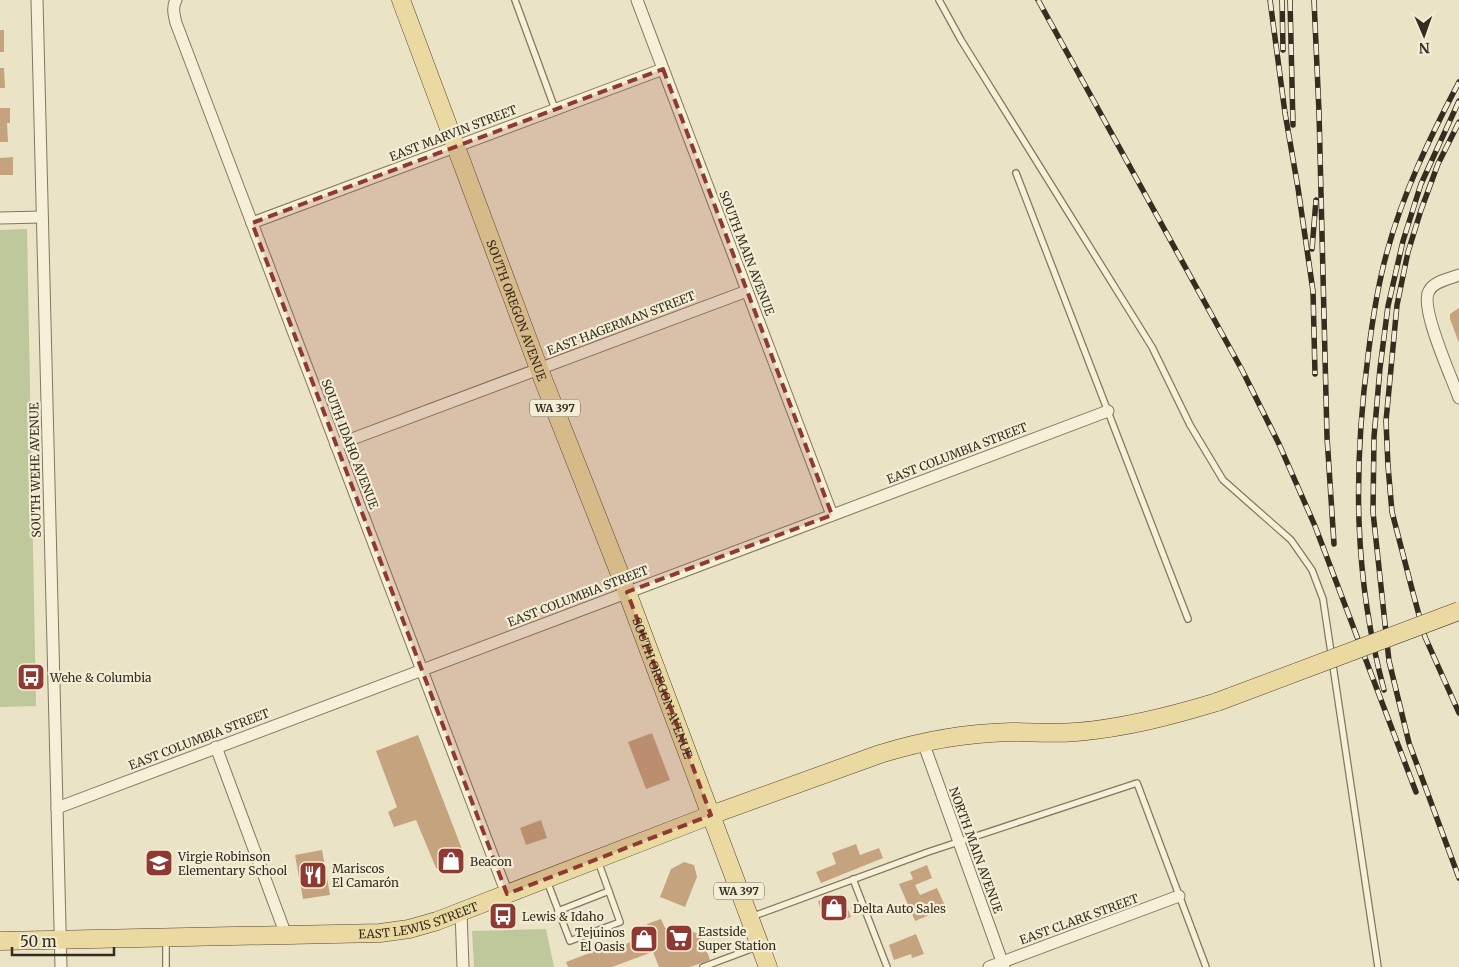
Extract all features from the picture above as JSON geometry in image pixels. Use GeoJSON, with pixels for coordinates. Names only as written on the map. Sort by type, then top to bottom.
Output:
{"type":"FeatureCollection","features":[{"type":"Feature","properties":{"kind":"main road","name":"SOUTH OREGON AVENUE"},"geometry":{"type":"LineString","coordinates":[[402,0],[539,369],[627,592],[711,815]]}},
{"type":"Feature","properties":{"kind":"main road","name":"EAST LEWIS STREET"},"geometry":{"type":"LineString","coordinates":[[0,941],[380,933],[420,926],[711,815],[880,754],[923,742],[985,734],[1075,732],[1108,729],[1172,716],[1217,702],[1459,611]]}},
{"type":"Feature","properties":{"kind":"main road","name":"WA 397"},"geometry":{"type":"LineString","coordinates":[[711,815],[768,967]]}},
{"type":"Feature","properties":{"kind":"street","name":"SOUTH WEHE AVENUE"},"geometry":{"type":"LineString","coordinates":[[37,0],[61,967]]}},
{"type":"Feature","properties":{"kind":"street","name":"SOUTH MAIN AVENUE"},"geometry":{"type":"LineString","coordinates":[[637,0],[832,515]]}},
{"type":"Feature","properties":{"kind":"street","name":"SOUTH IDAHO AVENUE"},"geometry":{"type":"LineString","coordinates":[[175,2],[173,13],[176,23],[507,894]]}},
{"type":"Feature","properties":{"kind":"street","name":"EAST MARVIN STREET"},"geometry":{"type":"LineString","coordinates":[[252,223],[663,69]]}},
{"type":"Feature","properties":{"kind":"street"},"geometry":{"type":"LineString","coordinates":[[0,218],[42,217]]}},
{"type":"Feature","properties":{"kind":"street"},"geometry":{"type":"LineString","coordinates":[[1459,275],[1437,283],[1428,291],[1426,297],[1428,317],[1459,398]]}},
{"type":"Feature","properties":{"kind":"street","name":"EAST HAGERMAN STREET"},"geometry":{"type":"LineString","coordinates":[[336,445],[747,291]]}},
{"type":"Feature","properties":{"kind":"street","name":"EAST COLUMBIA STREET"},"geometry":{"type":"LineString","coordinates":[[57,808],[1108,411]]}},
{"type":"Feature","properties":{"kind":"street","name":"NORTH MAIN AVENUE"},"geometry":{"type":"LineString","coordinates":[[923,742],[1003,965]]}},
{"type":"Feature","properties":{"kind":"street"},"geometry":{"type":"LineString","coordinates":[[216,747],[286,935]]}},
{"type":"Feature","properties":{"kind":"street","name":"EAST CLARK STREET"},"geometry":{"type":"LineString","coordinates":[[989,967],[1003,965],[1179,896]]}},
{"type":"Feature","properties":{"kind":"street"},"geometry":{"type":"LineString","coordinates":[[461,911],[463,967]]}},
{"type":"Feature","properties":{"kind":"lane"},"geometry":{"type":"LineString","coordinates":[[515,0],[555,109]]}},
{"type":"Feature","properties":{"kind":"lane"},"geometry":{"type":"LineString","coordinates":[[939,0],[961,40],[1152,347],[1190,424],[1224,480],[1291,540],[1312,570],[1323,600],[1378,967]]}},
{"type":"Feature","properties":{"kind":"lane"},"geometry":{"type":"LineString","coordinates":[[1016,173],[1188,619]]}},
{"type":"Feature","properties":{"kind":"lane"},"geometry":{"type":"LineString","coordinates":[[749,918],[853,879],[1137,783],[1206,967]]}},
{"type":"Feature","properties":{"kind":"lane"},"geometry":{"type":"LineString","coordinates":[[546,879],[570,941],[620,922],[597,859]]}},
{"type":"Feature","properties":{"kind":"lane"},"geometry":{"type":"LineString","coordinates":[[853,879],[887,967]]}},
{"type":"Feature","properties":{"kind":"lane"},"geometry":{"type":"LineString","coordinates":[[558,911],[609,891]]}},
{"type":"Feature","properties":{"kind":"lane"},"geometry":{"type":"LineString","coordinates":[[166,937],[166,967]]}},
{"type":"Feature","properties":{"kind":"lane"},"geometry":{"type":"LineString","coordinates":[[702,967],[760,946]]}},
{"type":"Feature","properties":{"kind":"highlighted area"},"geometry":{"type":"Polygon","coordinates":[[[663,69],[832,515],[627,592],[711,815],[507,894],[252,223],[663,69]]]}},
{"type":"Feature","properties":{"kind":"green space"},"geometry":{"type":"Polygon","coordinates":[[[27,229],[36,706],[0,707],[0,230],[27,229]]]}},
{"type":"Feature","properties":{"kind":"green space"},"geometry":{"type":"Polygon","coordinates":[[[546,929],[554,967],[474,967],[472,931],[546,929]]]}},
{"type":"Feature","properties":{"kind":"building"},"geometry":{"type":"Polygon","coordinates":[[[0,30],[4,30],[4,52],[0,52],[0,30]]]}},
{"type":"Feature","properties":{"kind":"building"},"geometry":{"type":"Polygon","coordinates":[[[0,68],[4,68],[5,88],[0,88],[0,68]]]}},
{"type":"Feature","properties":{"kind":"building"},"geometry":{"type":"Polygon","coordinates":[[[0,108],[10,108],[10,123],[7,123],[8,142],[0,142],[0,108]]]}},
{"type":"Feature","properties":{"kind":"building"},"geometry":{"type":"Polygon","coordinates":[[[13,157],[13,175],[0,175],[0,158],[13,157]]]}},
{"type":"Feature","properties":{"kind":"building"},"geometry":{"type":"Polygon","coordinates":[[[1459,308],[1459,343],[1450,314],[1459,308]]]}},
{"type":"Feature","properties":{"kind":"building"},"geometry":{"type":"Polygon","coordinates":[[[652,733],[670,780],[646,789],[628,742],[652,733]]]}},
{"type":"Feature","properties":{"kind":"building"},"geometry":{"type":"Polygon","coordinates":[[[418,735],[465,857],[464,862],[442,871],[436,868],[416,820],[394,827],[388,812],[397,807],[376,751],[418,735]]]}},
{"type":"Feature","properties":{"kind":"building"},"geometry":{"type":"Polygon","coordinates":[[[541,820],[547,838],[526,845],[520,828],[541,820]]]}},
{"type":"Feature","properties":{"kind":"building"},"geometry":{"type":"Polygon","coordinates":[[[856,844],[860,855],[879,848],[883,858],[821,883],[816,872],[836,864],[832,853],[856,844]]]}},
{"type":"Feature","properties":{"kind":"building","name":"Mariscos El Camarón"},"geometry":{"type":"Polygon","coordinates":[[[322,850],[330,895],[303,899],[295,855],[322,850]]]}},
{"type":"Feature","properties":{"kind":"building"},"geometry":{"type":"Polygon","coordinates":[[[684,862],[694,865],[697,877],[685,907],[660,897],[671,869],[684,862]]]}},
{"type":"Feature","properties":{"kind":"building"},"geometry":{"type":"Polygon","coordinates":[[[927,865],[932,878],[915,885],[920,895],[937,888],[946,908],[915,921],[899,884],[913,879],[910,872],[927,865]]]}},
{"type":"Feature","properties":{"kind":"building","name":"Delta Auto Sales"},"geometry":{"type":"Polygon","coordinates":[[[842,894],[851,917],[838,921],[822,914],[818,901],[842,894]]]}},
{"type":"Feature","properties":{"kind":"building"},"geometry":{"type":"Polygon","coordinates":[[[661,919],[665,928],[674,924],[701,935],[710,960],[690,967],[659,967],[653,952],[656,951],[647,924],[661,919]]]}},
{"type":"Feature","properties":{"kind":"building"},"geometry":{"type":"Polygon","coordinates":[[[916,934],[924,954],[912,958],[911,954],[894,960],[889,945],[916,934]]]}},
{"type":"Feature","properties":{"kind":"building"},"geometry":{"type":"Polygon","coordinates":[[[649,935],[655,951],[612,967],[568,967],[566,962],[613,944],[615,948],[649,935]]]}},
{"type":"Feature","properties":{"kind":"railway"},"geometry":{"type":"LineString","coordinates":[[1038,0],[1242,370],[1279,444],[1315,526],[1416,792]]}},
{"type":"Feature","properties":{"kind":"railway"},"geometry":{"type":"LineString","coordinates":[[1270,0],[1285,113],[1313,291],[1315,374]]}},
{"type":"Feature","properties":{"kind":"railway"},"geometry":{"type":"LineString","coordinates":[[1282,0],[1283,50]]}},
{"type":"Feature","properties":{"kind":"railway"},"geometry":{"type":"LineString","coordinates":[[1290,0],[1293,125]]}},
{"type":"Feature","properties":{"kind":"railway"},"geometry":{"type":"LineString","coordinates":[[1314,0],[1319,112],[1327,437],[1334,544]]}},
{"type":"Feature","properties":{"kind":"railway"},"geometry":{"type":"LineString","coordinates":[[1384,690],[1367,606],[1359,524],[1360,441],[1368,356],[1378,290],[1393,230],[1418,166],[1459,82]]}},
{"type":"Feature","properties":{"kind":"railway"},"geometry":{"type":"LineString","coordinates":[[1459,101],[1421,184],[1403,241],[1388,306],[1374,437],[1373,512],[1389,661],[1409,743],[1459,878]]}},
{"type":"Feature","properties":{"kind":"railway"},"geometry":{"type":"LineString","coordinates":[[1459,122],[1438,164],[1408,252],[1397,305],[1386,421],[1392,512],[1425,637],[1459,713]]}},
{"type":"Feature","properties":{"kind":"railway"},"geometry":{"type":"LineString","coordinates":[[1312,249],[1316,200]]}},
{"type":"Feature","properties":{"kind":"place","name":"Wehe & Columbia"},"geometry":{"type":"Point","coordinates":[31,677]}},
{"type":"Feature","properties":{"kind":"place","name":"Beacon"},"geometry":{"type":"Point","coordinates":[451,861]}},
{"type":"Feature","properties":{"kind":"place","name":"Virgie Robinson Elementary School"},"geometry":{"type":"Point","coordinates":[159,863]}},
{"type":"Feature","properties":{"kind":"place","name":"Mariscos El Camarón"},"geometry":{"type":"Point","coordinates":[313,875]}},
{"type":"Feature","properties":{"kind":"place","name":"Delta Auto Sales"},"geometry":{"type":"Point","coordinates":[834,908]}},
{"type":"Feature","properties":{"kind":"place","name":"Lewis & Idaho"},"geometry":{"type":"Point","coordinates":[503,916]}},
{"type":"Feature","properties":{"kind":"place","name":"Eastside Super Station"},"geometry":{"type":"Point","coordinates":[679,938]}},
{"type":"Feature","properties":{"kind":"place","name":"Tejuinos El Oasis"},"geometry":{"type":"Point","coordinates":[644,939]}}]}
